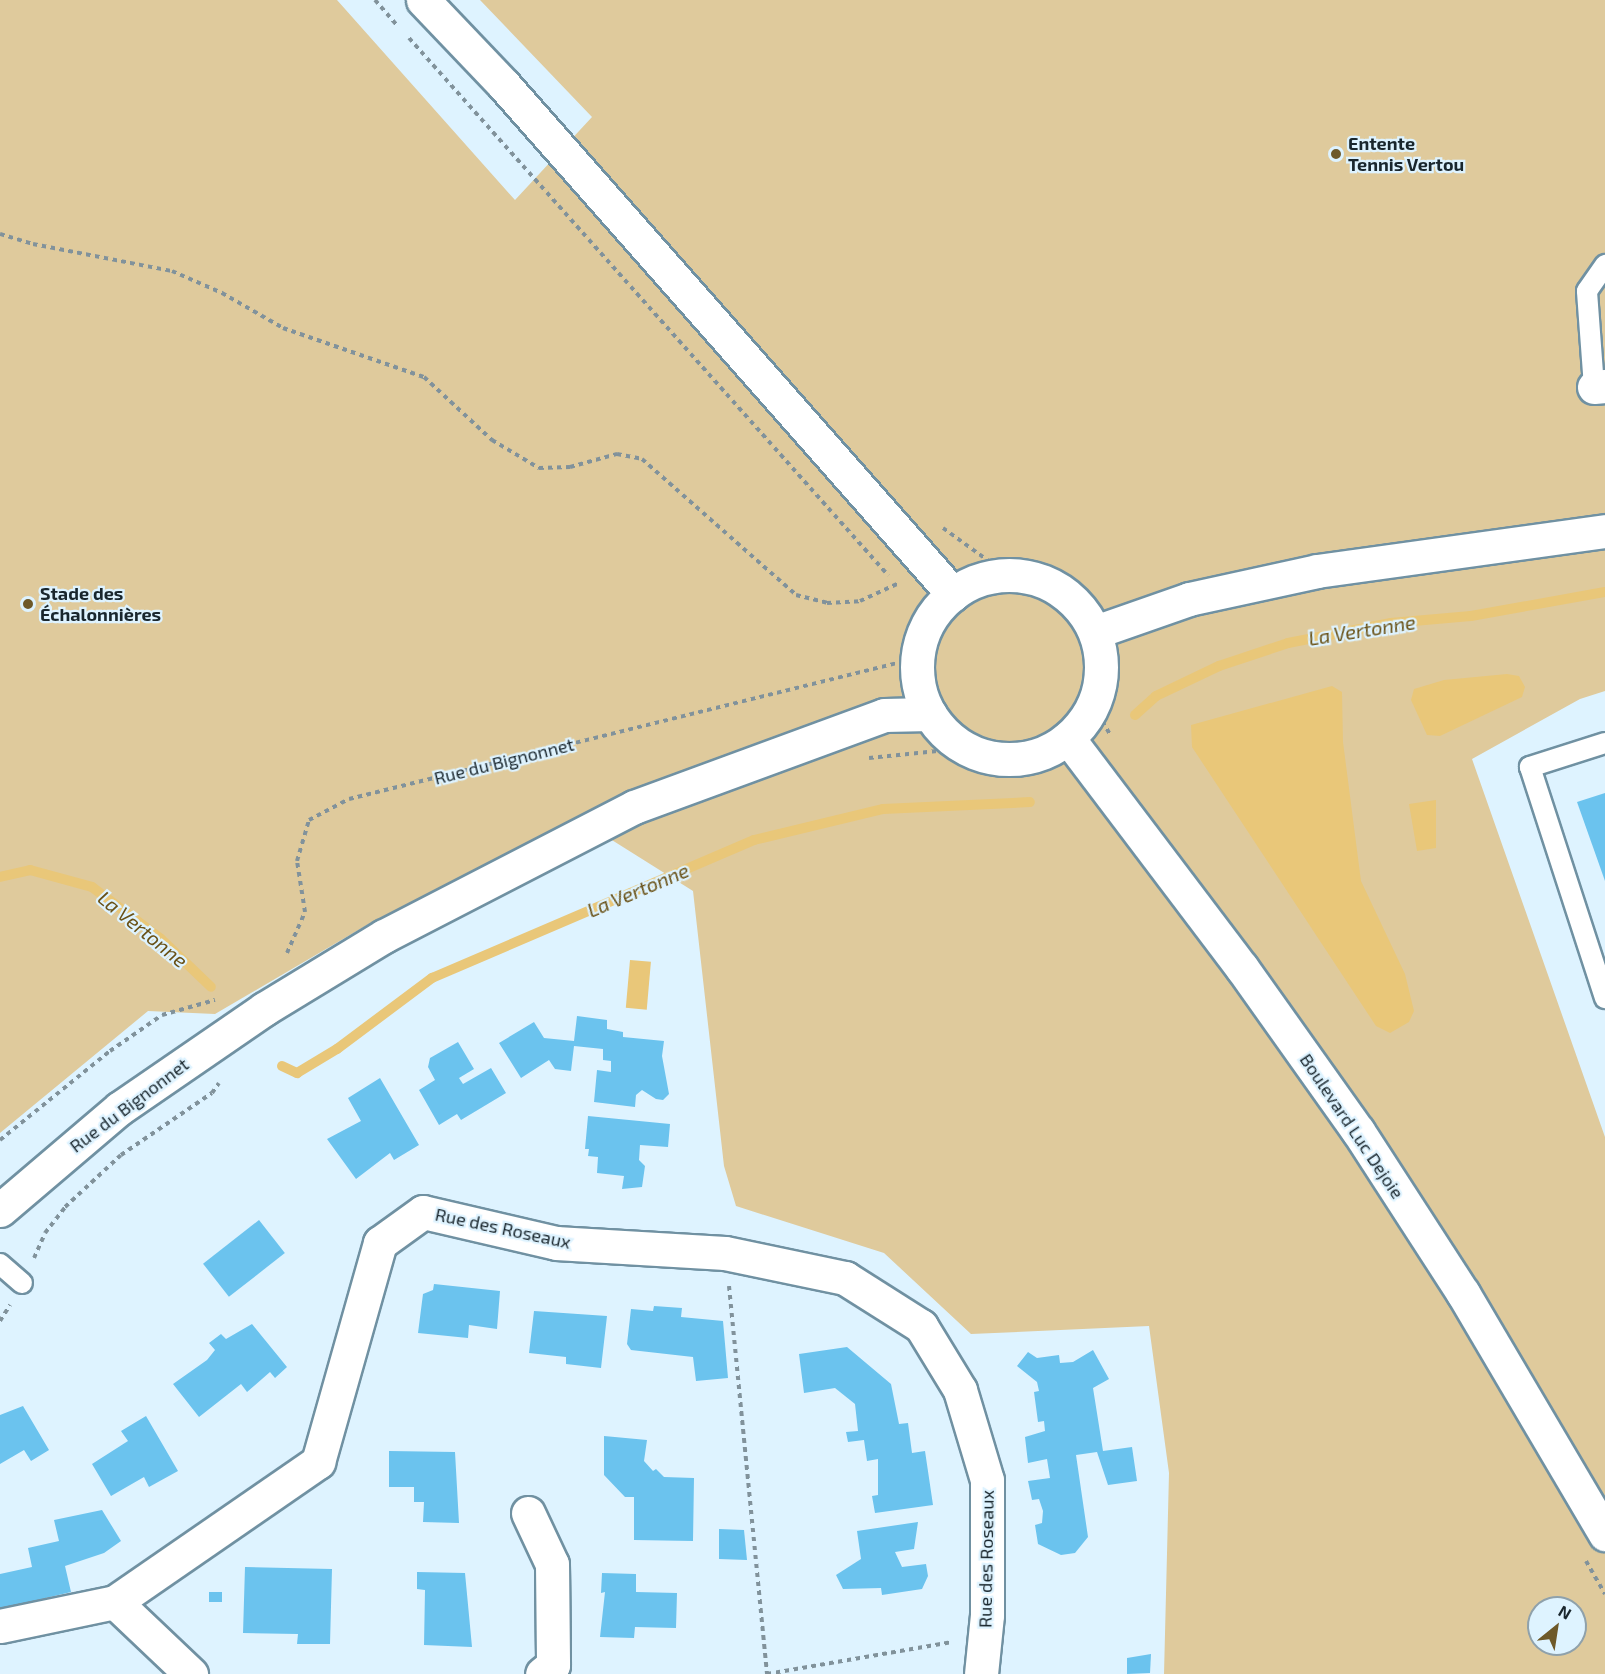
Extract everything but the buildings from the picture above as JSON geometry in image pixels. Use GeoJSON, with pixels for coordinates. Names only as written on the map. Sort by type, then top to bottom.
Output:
{"type":"FeatureCollection","features":[{"type":"Feature","properties":{"kind":"street"},"geometry":{"type":"LineString","coordinates":[[423,0],[512,94],[953,594]]}},
{"type":"Feature","properties":{"kind":"street"},"geometry":{"type":"LineString","coordinates":[[1095,632],[1190,600],[1317,571],[1605,531]]}},
{"type":"Feature","properties":{"kind":"street"},"geometry":{"type":"LineString","coordinates":[[1008,575],[1030,577],[1069,597],[1095,632],[1101,656],[1100,682],[1093,706],[1068,738],[1036,755],[1012,759],[988,757],[966,748],[945,734],[930,714],[917,677],[917,658],[930,619],[953,594],[979,579],[1008,575]]}},
{"type":"Feature","properties":{"kind":"street","name":"Rue du Bignonnet"},"geometry":{"type":"LineString","coordinates":[[0,1210],[120,1108],[264,1009],[384,936],[634,807],[884,715],[930,714]]}},
{"type":"Feature","properties":{"kind":"street","name":"Boulevard Luc Dejoie"},"geometry":{"type":"LineString","coordinates":[[1068,738],[1242,968],[1358,1131],[1463,1293],[1605,1534]]}},
{"type":"Feature","properties":{"kind":"street","name":"Rue des Roseaux"},"geometry":{"type":"LineString","coordinates":[[0,1626],[115,1602],[318,1462],[380,1243],[423,1212],[556,1243],[725,1253],[845,1278],[921,1326],[960,1390],[987,1480],[985,1636],[981,1674]]}},
{"type":"Feature","properties":{"kind":"street"},"geometry":{"type":"LineString","coordinates":[[528,1513],[552,1564],[553,1665],[542,1674]]}},
{"type":"Feature","properties":{"kind":"street"},"geometry":{"type":"LineString","coordinates":[[115,1602],[191,1674]]}},
{"type":"Feature","properties":{"kind":"lane"},"geometry":{"type":"LineString","coordinates":[[1599,386],[1587,291],[1605,265]]}},
{"type":"Feature","properties":{"kind":"lane"},"geometry":{"type":"LineString","coordinates":[[1605,743],[1530,767],[1605,998]]}},
{"type":"Feature","properties":{"kind":"lane"},"geometry":{"type":"LineString","coordinates":[[0,1264],[22,1283]]}},
{"type":"Feature","properties":{"kind":"path"},"geometry":{"type":"LineString","coordinates":[[375,0],[399,26]]}},
{"type":"Feature","properties":{"kind":"path"},"geometry":{"type":"LineString","coordinates":[[407,35],[930,619]]}},
{"type":"Feature","properties":{"kind":"path"},"geometry":{"type":"LineString","coordinates":[[0,234],[33,244],[172,271],[222,293],[283,328],[424,377],[492,440],[539,468],[570,467],[617,454],[642,459],[796,596],[828,603],[860,601],[897,584]]}},
{"type":"Feature","properties":{"kind":"path","name":"Rue du Bignonnet"},"geometry":{"type":"LineString","coordinates":[[281,957],[290,951],[305,912],[297,861],[309,820],[349,799],[917,658]]}},
{"type":"Feature","properties":{"kind":"path"},"geometry":{"type":"LineString","coordinates":[[865,759],[966,748]]}},
{"type":"Feature","properties":{"kind":"path"},"geometry":{"type":"LineString","coordinates":[[0,1140],[101,1058],[162,1015],[220,999],[264,1009]]}},
{"type":"Feature","properties":{"kind":"path","name":"Rue du Bignonnet"},"geometry":{"type":"LineString","coordinates":[[0,1321],[22,1283],[45,1233],[65,1207],[121,1155],[212,1093],[223,1075]]}},
{"type":"Feature","properties":{"kind":"path"},"geometry":{"type":"LineString","coordinates":[[725,1253],[767,1674],[985,1636]]}},
{"type":"Feature","properties":{"kind":"shaded area"},"geometry":{"type":"Polygon","coordinates":[[[0,0],[337,0],[515,200],[592,117],[480,0],[1605,0],[1605,691],[1580,699],[1472,759],[1605,1137],[1605,1674],[1164,1674],[1169,1473],[1149,1326],[971,1334],[884,1253],[736,1206],[724,1166],[693,891],[580,820],[372,922],[215,1014],[148,1011],[0,1133],[0,0]]]}},
{"type":"Feature","properties":{"kind":"shaded area"},"geometry":{"type":"Polygon","coordinates":[[[1507,674],[1519,676],[1525,687],[1522,697],[1440,736],[1427,735],[1411,700],[1414,689],[1444,680],[1507,674]]]}},
{"type":"Feature","properties":{"kind":"shaded area"},"geometry":{"type":"Polygon","coordinates":[[[1332,686],[1342,692],[1343,742],[1361,881],[1405,974],[1414,1011],[1409,1022],[1390,1033],[1376,1026],[1192,747],[1191,725],[1332,686]]]}},
{"type":"Feature","properties":{"kind":"shaded area"},"geometry":{"type":"Polygon","coordinates":[[[1436,800],[1436,848],[1417,851],[1409,804],[1436,800]]]}},
{"type":"Feature","properties":{"kind":"shaded area"},"geometry":{"type":"Polygon","coordinates":[[[630,960],[651,962],[647,1010],[626,1008],[630,960]]]}},
{"type":"Feature","properties":{"kind":"waterway","name":"La Vertonne"},"geometry":{"type":"LineString","coordinates":[[1135,715],[1156,696],[1219,666],[1288,643],[1391,623],[1471,616],[1605,592]]}},
{"type":"Feature","properties":{"kind":"waterway","name":"La Vertonne"},"geometry":{"type":"LineString","coordinates":[[282,1066],[297,1073],[337,1049],[432,978],[754,840],[883,809],[1030,802]]}},
{"type":"Feature","properties":{"kind":"waterway","name":"La Vertonne"},"geometry":{"type":"LineString","coordinates":[[0,877],[30,870],[92,887],[161,939],[211,987]]}},
{"type":"Feature","properties":{"kind":"place","name":"Entente Tennis Vertou"},"geometry":{"type":"Point","coordinates":[1336,154]}},
{"type":"Feature","properties":{"kind":"place","name":"Stade des Échalonnières"},"geometry":{"type":"Point","coordinates":[28,604]}}]}
